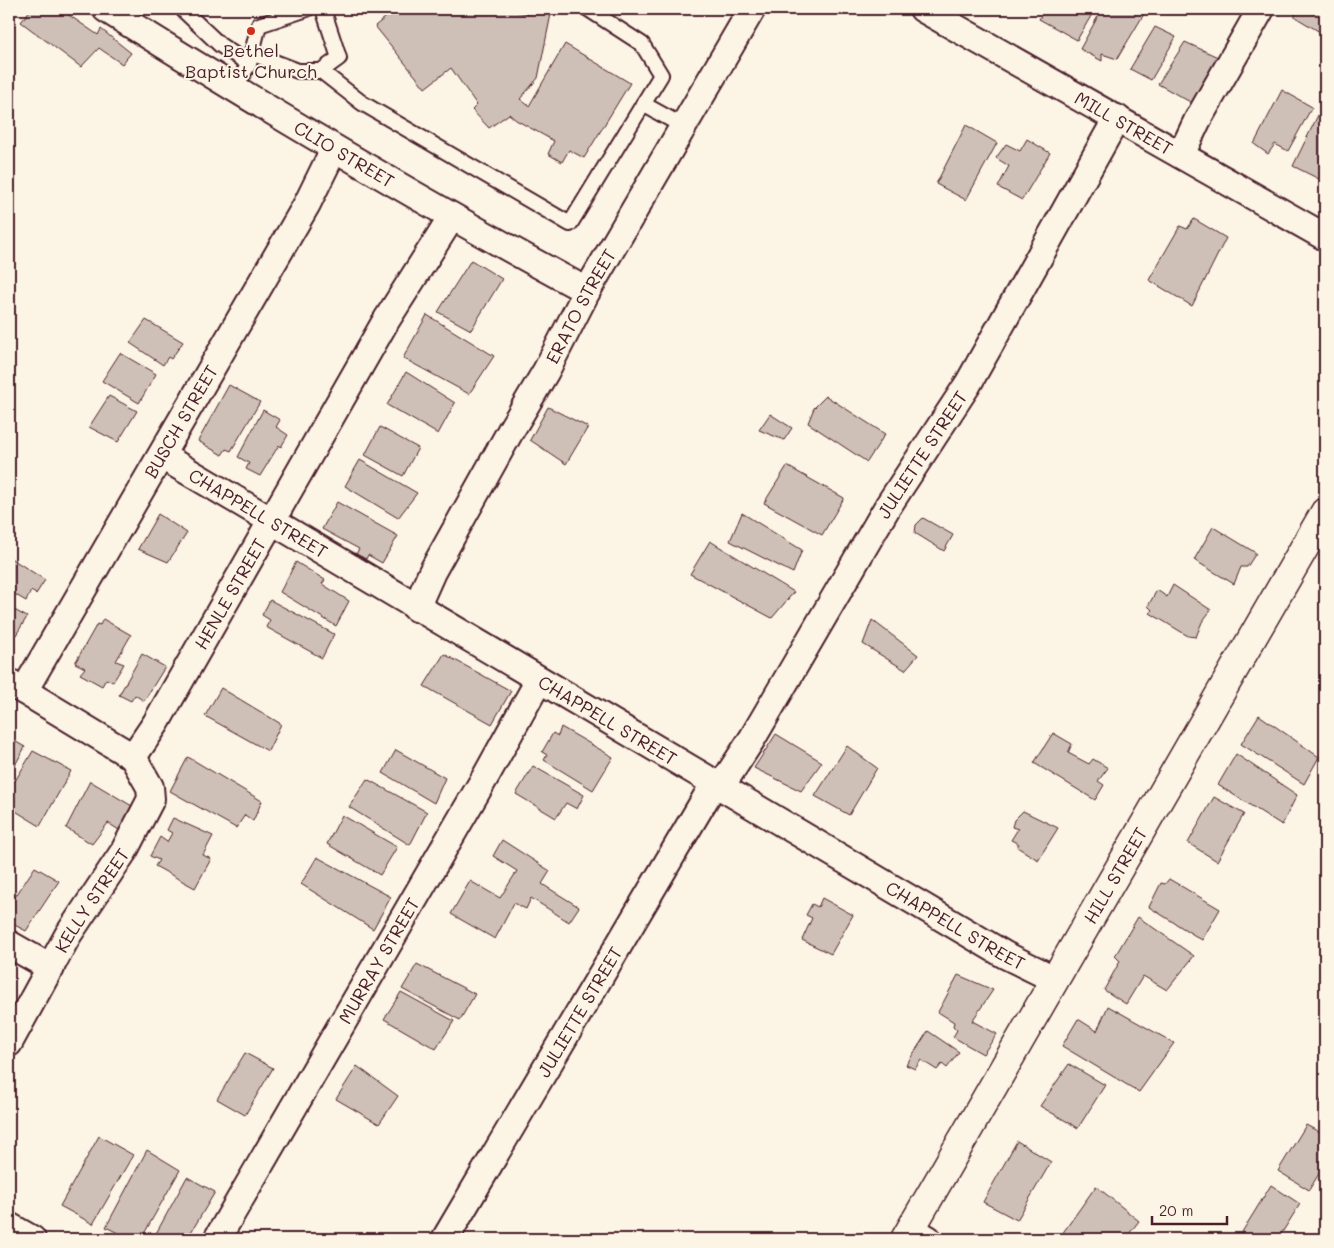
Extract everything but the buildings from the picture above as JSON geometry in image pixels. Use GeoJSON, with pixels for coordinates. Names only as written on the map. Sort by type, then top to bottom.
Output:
{"type":"FeatureCollection","features":[{"type":"Feature","properties":{"kind":"street","name":"CLIO STREET"},"geometry":{"type":"LineString","coordinates":[[106,9],[234,89],[451,218],[588,291]]}},
{"type":"Feature","properties":{"kind":"street","name":"ERATO STREET"},"geometry":{"type":"LineString","coordinates":[[416,608],[432,572],[546,371],[588,291],[752,9]]}},
{"type":"Feature","properties":{"kind":"street","name":"MILL STREET"},"geometry":{"type":"LineString","coordinates":[[923,9],[1325,237]]}},
{"type":"Feature","properties":{"kind":"street"},"geometry":{"type":"LineString","coordinates":[[1181,155],[1197,122],[1261,9]]}},
{"type":"Feature","properties":{"kind":"street","name":"JULIETTE STREET"},"geometry":{"type":"LineString","coordinates":[[444,1239],[717,786],[752,739],[888,506],[968,384],[1117,118]]}},
{"type":"Feature","properties":{"kind":"street","name":"BUSCH STREET"},"geometry":{"type":"LineString","coordinates":[[17,687],[162,456],[307,204],[334,149]]}},
{"type":"Feature","properties":{"kind":"street","name":"HENLE STREET"},"geometry":{"type":"LineString","coordinates":[[133,757],[156,723],[384,324],[451,218]]}},
{"type":"Feature","properties":{"kind":"street","name":"CHAPPELL STREET"},"geometry":{"type":"LineString","coordinates":[[162,456],[717,786],[1006,955],[1054,979]]}},
{"type":"Feature","properties":{"kind":"street","name":"HILL STREET"},"geometry":{"type":"LineString","coordinates":[[914,1236],[1054,979],[1325,512]]}},
{"type":"Feature","properties":{"kind":"street","name":"MURRAY STREET"},"geometry":{"type":"LineString","coordinates":[[217,1239],[488,774],[539,680]]}},
{"type":"Feature","properties":{"kind":"street"},"geometry":{"type":"LineString","coordinates":[[17,687],[133,757]]}},
{"type":"Feature","properties":{"kind":"street","name":"KELLY STREET"},"geometry":{"type":"LineString","coordinates":[[9,1043],[68,935],[124,851],[151,799],[150,787],[133,757]]}},
{"type":"Feature","properties":{"kind":"street"},"geometry":{"type":"LineString","coordinates":[[9,944],[51,968]]}},
{"type":"Feature","properties":{"kind":"street"},"geometry":{"type":"LineString","coordinates":[[9,1226],[32,1239]]}},
{"type":"Feature","properties":{"kind":"lane"},"geometry":{"type":"LineString","coordinates":[[234,89],[250,59],[259,25],[307,9]]}},
{"type":"Feature","properties":{"kind":"lane"},"geometry":{"type":"LineString","coordinates":[[184,11],[220,45],[250,59],[298,71],[321,71],[339,58],[323,9]]}},
{"type":"Feature","properties":{"kind":"lane"},"geometry":{"type":"LineString","coordinates":[[321,71],[362,103],[570,224],[661,76],[642,44],[588,9]]}},
{"type":"Feature","properties":{"kind":"lane"},"geometry":{"type":"LineString","coordinates":[[643,104],[683,126]]}},
{"type":"Feature","properties":{"kind":"place","name":"Bethel Baptist Church"},"geometry":{"type":"Point","coordinates":[251,31]}}]}
